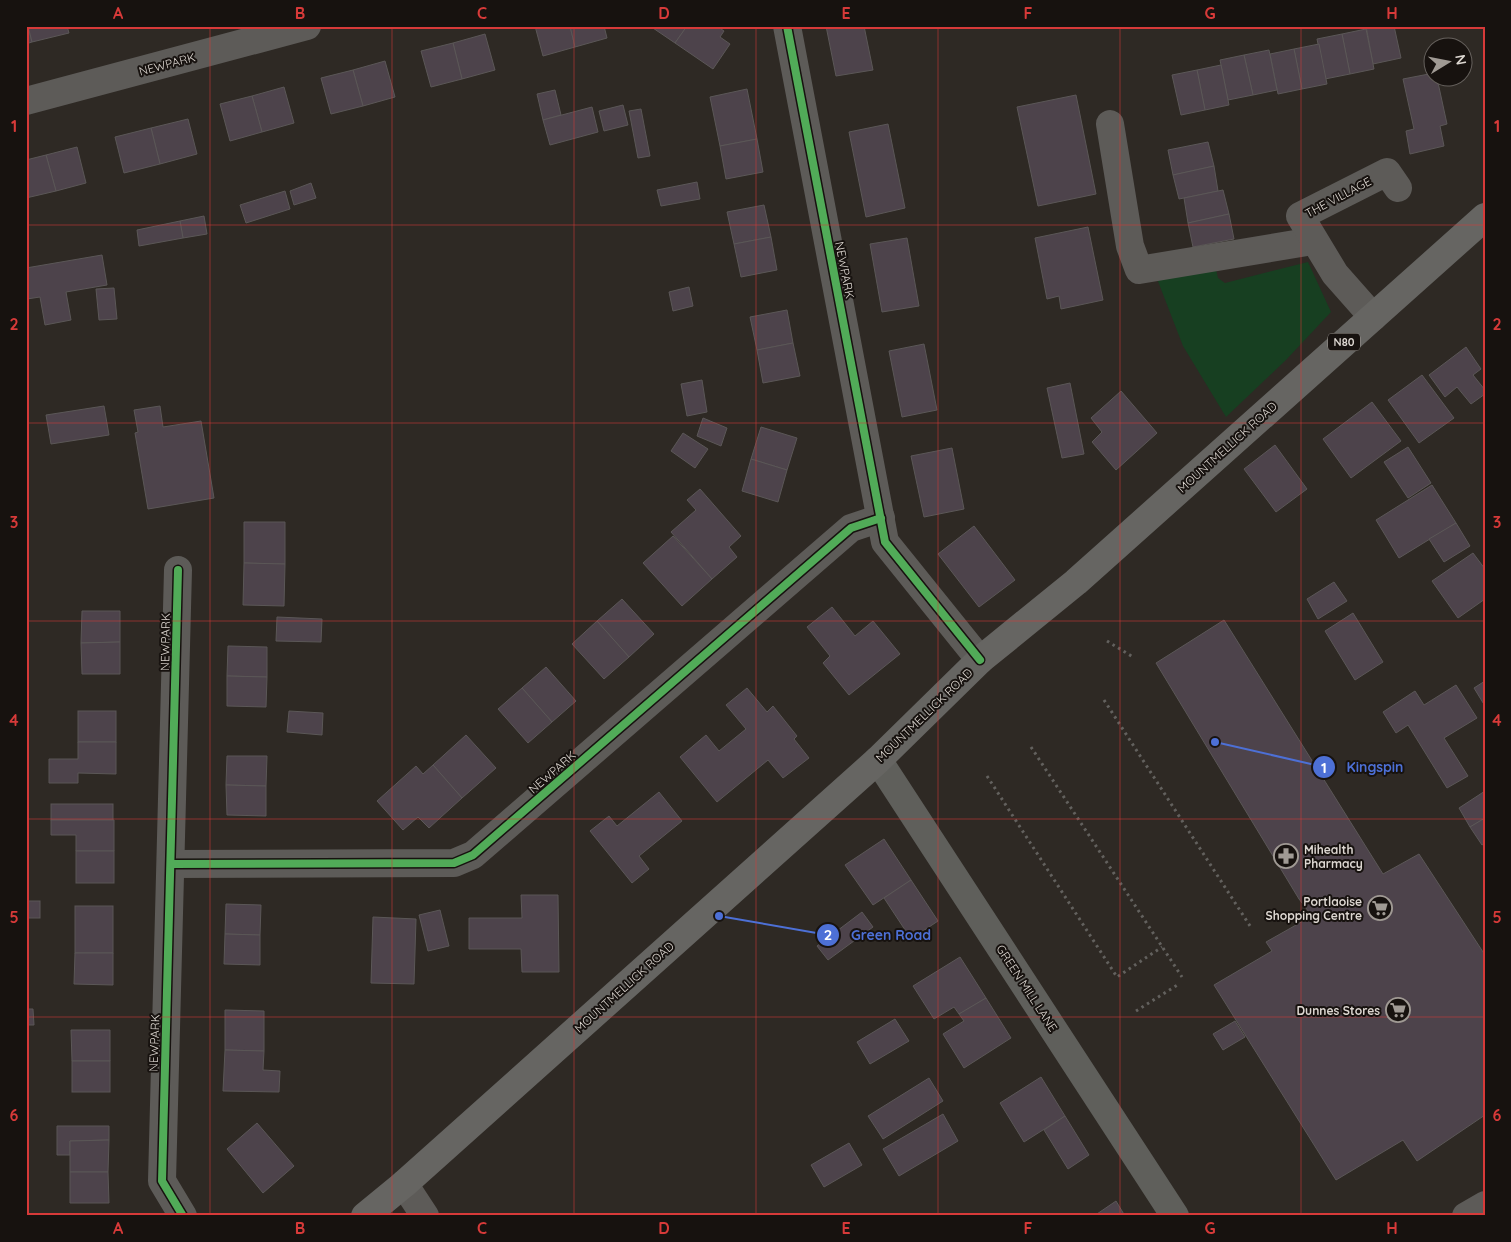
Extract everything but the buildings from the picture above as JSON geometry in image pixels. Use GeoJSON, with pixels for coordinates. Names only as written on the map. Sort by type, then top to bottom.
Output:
{"type":"FeatureCollection","features":[{"type":"Feature","properties":{"kind":"main road","name":"MOUNTMELLICK ROAD"},"geometry":{"type":"LineString","coordinates":[[366,1216],[878,760],[980,660],[1076,582],[1485,216]]}},
{"type":"Feature","properties":{"kind":"street","name":"NEWPARK"},"geometry":{"type":"LineString","coordinates":[[26,102],[307,26]]}},
{"type":"Feature","properties":{"kind":"street","name":"NEWPARK"},"geometry":{"type":"LineString","coordinates":[[787,26],[885,542],[980,660]]}},
{"type":"Feature","properties":{"kind":"street"},"geometry":{"type":"LineString","coordinates":[[1110,124],[1130,246],[1139,270],[1313,241]]}},
{"type":"Feature","properties":{"kind":"street","name":"THE VILLAGE"},"geometry":{"type":"LineString","coordinates":[[1373,317],[1335,274],[1313,241],[1300,216],[1387,172],[1398,188]]}},
{"type":"Feature","properties":{"kind":"street","name":"NEWPARK"},"geometry":{"type":"LineString","coordinates":[[172,864],[454,863],[473,855],[851,528],[880,518]]}},
{"type":"Feature","properties":{"kind":"street","name":"NEWPARK"},"geometry":{"type":"LineString","coordinates":[[178,570],[172,864],[162,1181],[183,1216]]}},
{"type":"Feature","properties":{"kind":"street","name":"GREEN MILL LANE"},"geometry":{"type":"LineString","coordinates":[[878,760],[1175,1216]]}},
{"type":"Feature","properties":{"kind":"street"},"geometry":{"type":"LineString","coordinates":[[404,1184],[425,1216]]}},
{"type":"Feature","properties":{"kind":"street"},"geometry":{"type":"LineString","coordinates":[[1466,1216],[1485,1205]]}},
{"type":"Feature","properties":{"kind":"path"},"geometry":{"type":"LineString","coordinates":[[1107,641],[1133,658]]}},
{"type":"Feature","properties":{"kind":"path"},"geometry":{"type":"LineString","coordinates":[[1104,700],[1252,929]]}},
{"type":"Feature","properties":{"kind":"path"},"geometry":{"type":"LineString","coordinates":[[1030,747],[1182,977]]}},
{"type":"Feature","properties":{"kind":"path"},"geometry":{"type":"LineString","coordinates":[[987,776],[1117,977],[1162,947]]}},
{"type":"Feature","properties":{"kind":"path"},"geometry":{"type":"LineString","coordinates":[[1136,1011],[1179,984]]}},
{"type":"Feature","properties":{"kind":"green space"},"geometry":{"type":"Polygon","coordinates":[[[1214,260],[1218,278],[1225,283],[1308,262],[1331,312],[1286,360],[1226,417],[1183,346],[1154,271],[1214,260]]]}},
{"type":"Feature","properties":{"kind":"cycle path"},"geometry":{"type":"LineString","coordinates":[[787,26],[885,542],[980,660]]}},
{"type":"Feature","properties":{"kind":"cycle path"},"geometry":{"type":"LineString","coordinates":[[171,864],[454,863],[473,855],[851,528],[881,518]]}},
{"type":"Feature","properties":{"kind":"cycle path"},"geometry":{"type":"LineString","coordinates":[[178,570],[162,1181],[183,1216]]}},
{"type":"Feature","properties":{"kind":"place","name":"Kingspin"},"geometry":{"type":"Point","coordinates":[1215,742]}},
{"type":"Feature","properties":{"kind":"place","name":"Mihealth Pharmacy"},"geometry":{"type":"Point","coordinates":[1286,856]}},
{"type":"Feature","properties":{"kind":"place","name":"Portlaoise Shopping Centre"},"geometry":{"type":"Point","coordinates":[1380,908]}},
{"type":"Feature","properties":{"kind":"place","name":"Green Road"},"geometry":{"type":"Point","coordinates":[719,916]}},
{"type":"Feature","properties":{"kind":"place","name":"Dunnes Stores"},"geometry":{"type":"Point","coordinates":[1398,1010]}}]}
